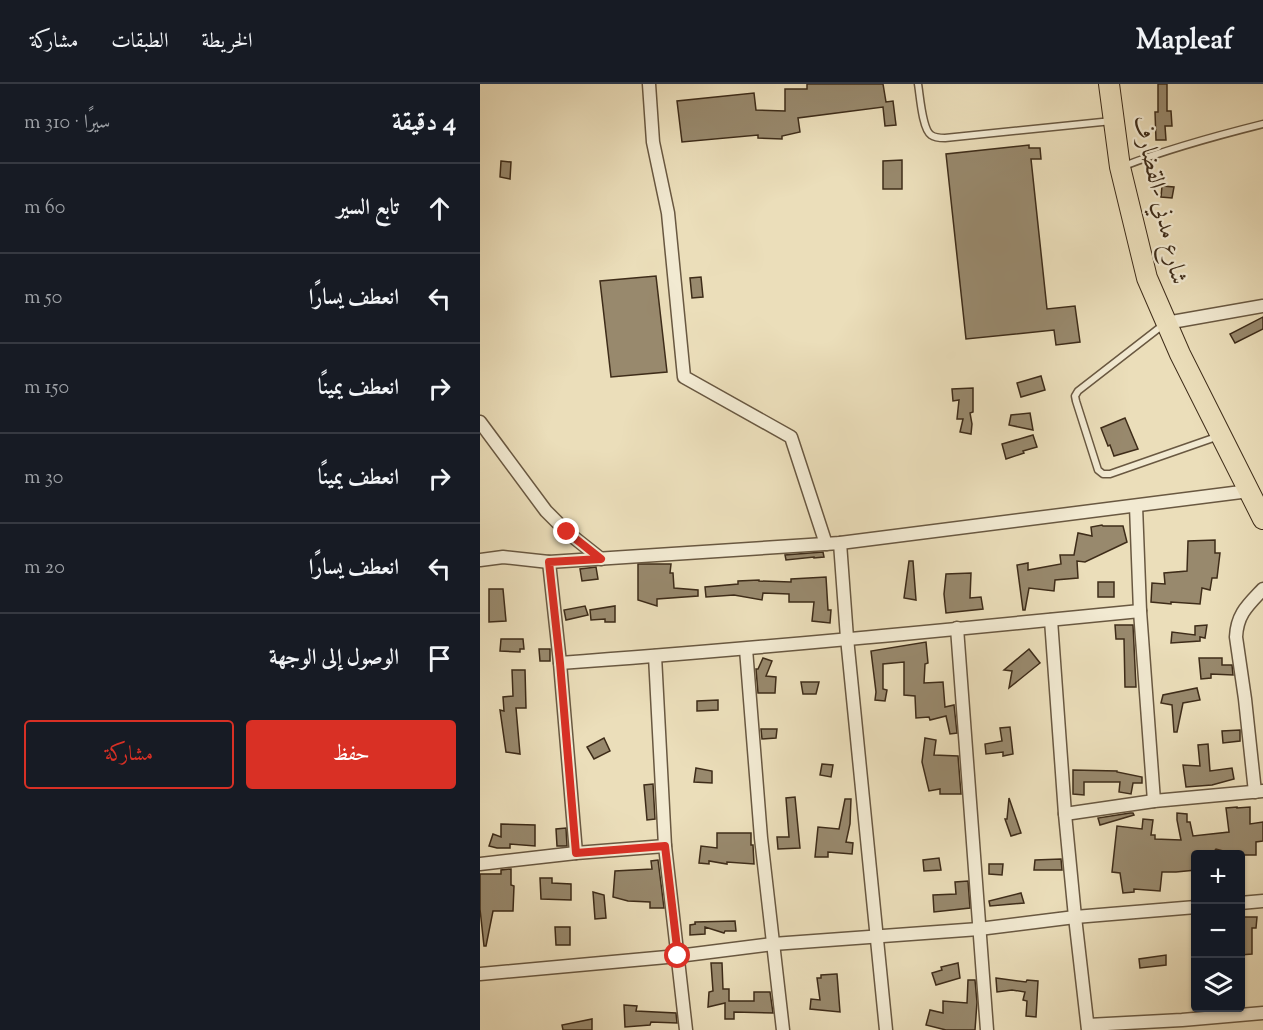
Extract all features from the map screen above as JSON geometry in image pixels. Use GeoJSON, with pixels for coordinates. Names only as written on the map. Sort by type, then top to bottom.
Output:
{"type":"FeatureCollection","features":[{"type":"Feature","properties":{"kind":"highway","name":"شارع مدني -القضارف"},"geometry":{"type":"LineString","coordinates":[[1109,84],[1120,168],[1147,278],[1166,323],[1263,519]]}},
{"type":"Feature","properties":{"kind":"street"},"geometry":{"type":"LineString","coordinates":[[649,84],[653,142],[668,213],[684,377],[791,437],[826,544]]}},
{"type":"Feature","properties":{"kind":"street"},"geometry":{"type":"LineString","coordinates":[[1166,323],[1263,306]]}},
{"type":"Feature","properties":{"kind":"street"},"geometry":{"type":"LineString","coordinates":[[480,422],[546,511],[567,532],[601,559]]}},
{"type":"Feature","properties":{"kind":"street"},"geometry":{"type":"LineString","coordinates":[[480,560],[503,557],[549,562],[840,543],[1249,491]]}},
{"type":"Feature","properties":{"kind":"street"},"geometry":{"type":"LineString","coordinates":[[1136,506],[1140,612],[1154,801]]}},
{"type":"Feature","properties":{"kind":"street"},"geometry":{"type":"LineString","coordinates":[[840,543],[847,638],[886,1030]]}},
{"type":"Feature","properties":{"kind":"street"},"geometry":{"type":"LineString","coordinates":[[549,562],[576,853]]}},
{"type":"Feature","properties":{"kind":"street"},"geometry":{"type":"LineString","coordinates":[[1065,814],[1154,801],[1259,792],[1236,629],[1241,614],[1263,589]]}},
{"type":"Feature","properties":{"kind":"street"},"geometry":{"type":"LineString","coordinates":[[560,663],[747,649],[1140,612]]}},
{"type":"Feature","properties":{"kind":"street"},"geometry":{"type":"LineString","coordinates":[[1051,620],[1065,814],[1088,1027],[1182,1025],[1263,1013]]}},
{"type":"Feature","properties":{"kind":"street"},"geometry":{"type":"LineString","coordinates":[[957,628],[987,1030]]}},
{"type":"Feature","properties":{"kind":"street"},"geometry":{"type":"LineString","coordinates":[[747,649],[761,838],[783,1030]]}},
{"type":"Feature","properties":{"kind":"street"},"geometry":{"type":"LineString","coordinates":[[655,656],[665,846],[686,1030]]}},
{"type":"Feature","properties":{"kind":"street"},"geometry":{"type":"LineString","coordinates":[[480,864],[665,846]]}},
{"type":"Feature","properties":{"kind":"street"},"geometry":{"type":"LineString","coordinates":[[1245,903],[1263,901]]}},
{"type":"Feature","properties":{"kind":"street"},"geometry":{"type":"LineString","coordinates":[[480,974],[678,956],[772,944],[979,929],[1075,917],[1191,907]]}},
{"type":"Feature","properties":{"kind":"lane"},"geometry":{"type":"LineString","coordinates":[[918,84],[926,130],[938,138],[1113,121]]}},
{"type":"Feature","properties":{"kind":"lane"},"geometry":{"type":"LineString","coordinates":[[1120,168],[1168,149],[1263,124]]}},
{"type":"Feature","properties":{"kind":"lane"},"geometry":{"type":"LineString","coordinates":[[1166,323],[1078,391],[1075,396],[1098,471],[1110,474],[1220,435]]}},
{"type":"Feature","properties":{"kind":"building"},"geometry":{"type":"Polygon","coordinates":[[[807,84],[883,84],[886,102],[893,101],[896,125],[885,126],[883,107],[798,118],[800,132],[782,136],[782,139],[758,138],[758,135],[682,142],[677,101],[754,93],[756,110],[785,111],[785,89],[807,89],[807,84]]]}},
{"type":"Feature","properties":{"kind":"building"},"geometry":{"type":"Polygon","coordinates":[[[1158,84],[1167,84],[1167,111],[1171,111],[1172,126],[1165,126],[1166,140],[1156,140],[1155,112],[1158,112],[1158,84]]]}},
{"type":"Feature","properties":{"kind":"building"},"geometry":{"type":"Polygon","coordinates":[[[1029,145],[1029,148],[1040,148],[1041,159],[1031,159],[1047,309],[1075,306],[1080,342],[1056,345],[1054,330],[966,339],[946,154],[1029,145]]]}},
{"type":"Feature","properties":{"kind":"building"},"geometry":{"type":"Polygon","coordinates":[[[902,160],[902,189],[883,189],[883,161],[902,160]]]}},
{"type":"Feature","properties":{"kind":"building"},"geometry":{"type":"Polygon","coordinates":[[[501,161],[511,162],[510,179],[500,177],[501,161]]]}},
{"type":"Feature","properties":{"kind":"building"},"geometry":{"type":"Polygon","coordinates":[[[1162,186],[1174,187],[1172,198],[1161,197],[1162,186]]]}},
{"type":"Feature","properties":{"kind":"building"},"geometry":{"type":"Polygon","coordinates":[[[656,276],[667,372],[611,377],[600,281],[656,276]]]}},
{"type":"Feature","properties":{"kind":"building"},"geometry":{"type":"Polygon","coordinates":[[[701,277],[703,297],[692,298],[690,278],[701,277]]]}},
{"type":"Feature","properties":{"kind":"building"},"geometry":{"type":"Polygon","coordinates":[[[1263,317],[1263,329],[1235,343],[1230,334],[1263,317]]]}},
{"type":"Feature","properties":{"kind":"building"},"geometry":{"type":"Polygon","coordinates":[[[1041,376],[1045,390],[1021,397],[1017,383],[1041,376]]]}},
{"type":"Feature","properties":{"kind":"building"},"geometry":{"type":"Polygon","coordinates":[[[973,388],[973,412],[970,413],[971,434],[960,432],[963,419],[957,419],[959,400],[953,401],[952,389],[973,388]]]}},
{"type":"Feature","properties":{"kind":"building"},"geometry":{"type":"Polygon","coordinates":[[[1030,413],[1033,430],[1009,425],[1011,415],[1030,413]]]}},
{"type":"Feature","properties":{"kind":"building"},"geometry":{"type":"Polygon","coordinates":[[[1125,418],[1138,449],[1114,456],[1101,428],[1125,418]]]}},
{"type":"Feature","properties":{"kind":"building"},"geometry":{"type":"Polygon","coordinates":[[[1033,435],[1037,447],[1006,459],[1002,444],[1033,435]]]}},
{"type":"Feature","properties":{"kind":"building"},"geometry":{"type":"Polygon","coordinates":[[[1123,526],[1127,542],[1085,562],[1077,561],[1078,578],[1055,580],[1054,591],[1029,588],[1025,610],[1023,610],[1017,565],[1028,563],[1028,570],[1061,564],[1060,555],[1074,555],[1078,533],[1092,536],[1091,527],[1123,526]]]}},
{"type":"Feature","properties":{"kind":"building"},"geometry":{"type":"Polygon","coordinates":[[[1215,540],[1215,553],[1220,553],[1217,578],[1212,578],[1210,590],[1202,588],[1200,604],[1151,602],[1152,583],[1165,584],[1164,573],[1187,571],[1188,541],[1215,540]]]}},
{"type":"Feature","properties":{"kind":"building"},"geometry":{"type":"Polygon","coordinates":[[[823,552],[824,557],[814,558],[786,560],[785,555],[823,552]]]}},
{"type":"Feature","properties":{"kind":"building"},"geometry":{"type":"Polygon","coordinates":[[[909,561],[913,561],[916,600],[904,598],[909,561]]]}},
{"type":"Feature","properties":{"kind":"building"},"geometry":{"type":"Polygon","coordinates":[[[638,564],[671,564],[670,573],[673,573],[674,588],[698,590],[698,596],[657,599],[657,606],[638,600],[638,564]]]}},
{"type":"Feature","properties":{"kind":"building"},"geometry":{"type":"Polygon","coordinates":[[[596,567],[598,579],[582,581],[580,569],[596,567]]]}},
{"type":"Feature","properties":{"kind":"building"},"geometry":{"type":"Polygon","coordinates":[[[971,573],[970,598],[981,597],[983,609],[946,613],[944,594],[946,574],[971,573]]]}},
{"type":"Feature","properties":{"kind":"building"},"geometry":{"type":"Polygon","coordinates":[[[826,577],[828,610],[831,610],[830,623],[812,621],[814,602],[789,602],[789,594],[763,593],[762,600],[734,595],[706,597],[705,587],[738,584],[738,581],[791,582],[791,579],[826,577]]]}},
{"type":"Feature","properties":{"kind":"building"},"geometry":{"type":"Polygon","coordinates":[[[1098,582],[1114,582],[1114,597],[1098,597],[1098,582]]]}},
{"type":"Feature","properties":{"kind":"building"},"geometry":{"type":"Polygon","coordinates":[[[489,589],[503,589],[506,621],[489,622],[489,589]]]}},
{"type":"Feature","properties":{"kind":"building"},"geometry":{"type":"Polygon","coordinates":[[[585,606],[588,615],[566,620],[564,610],[585,606]]]}},
{"type":"Feature","properties":{"kind":"building"},"geometry":{"type":"Polygon","coordinates":[[[615,606],[615,622],[605,622],[605,619],[591,620],[590,610],[615,606]]]}},
{"type":"Feature","properties":{"kind":"building"},"geometry":{"type":"Polygon","coordinates":[[[1115,625],[1133,625],[1136,687],[1125,687],[1124,639],[1116,639],[1115,625]]]}},
{"type":"Feature","properties":{"kind":"building"},"geometry":{"type":"Polygon","coordinates":[[[1207,625],[1205,638],[1200,637],[1200,641],[1171,643],[1172,632],[1195,635],[1195,626],[1207,625]]]}},
{"type":"Feature","properties":{"kind":"building"},"geometry":{"type":"Polygon","coordinates":[[[501,639],[523,639],[524,649],[520,649],[520,652],[500,651],[501,639]]]}},
{"type":"Feature","properties":{"kind":"building"},"geometry":{"type":"Polygon","coordinates":[[[926,642],[928,663],[925,664],[924,683],[943,682],[945,707],[954,705],[957,733],[950,734],[946,716],[930,720],[929,717],[916,718],[915,696],[904,695],[904,662],[883,664],[883,689],[887,690],[885,701],[875,700],[871,651],[926,642]]]}},
{"type":"Feature","properties":{"kind":"building"},"geometry":{"type":"Polygon","coordinates":[[[539,649],[550,649],[550,661],[540,661],[539,649]]]}},
{"type":"Feature","properties":{"kind":"building"},"geometry":{"type":"Polygon","coordinates":[[[1029,649],[1040,663],[1009,688],[1012,671],[1004,670],[1029,649]]]}},
{"type":"Feature","properties":{"kind":"building"},"geometry":{"type":"Polygon","coordinates":[[[763,658],[772,661],[766,676],[776,677],[775,693],[758,693],[756,669],[763,658]]]}},
{"type":"Feature","properties":{"kind":"building"},"geometry":{"type":"Polygon","coordinates":[[[1199,658],[1222,658],[1222,665],[1232,665],[1233,675],[1211,674],[1211,678],[1201,679],[1199,658]]]}},
{"type":"Feature","properties":{"kind":"building"},"geometry":{"type":"Polygon","coordinates":[[[512,670],[525,670],[526,708],[516,708],[520,754],[506,752],[500,710],[504,711],[503,697],[513,696],[512,670]]]}},
{"type":"Feature","properties":{"kind":"building"},"geometry":{"type":"Polygon","coordinates":[[[801,682],[819,682],[816,694],[803,694],[801,682]]]}},
{"type":"Feature","properties":{"kind":"building"},"geometry":{"type":"Polygon","coordinates":[[[1197,688],[1200,700],[1183,703],[1177,732],[1174,732],[1172,705],[1161,703],[1163,695],[1197,688]]]}},
{"type":"Feature","properties":{"kind":"building"},"geometry":{"type":"Polygon","coordinates":[[[718,700],[718,710],[697,711],[697,701],[718,700]]]}},
{"type":"Feature","properties":{"kind":"building"},"geometry":{"type":"Polygon","coordinates":[[[1010,727],[1013,754],[1003,756],[1003,752],[986,754],[985,744],[1002,741],[1000,728],[1010,727]]]}},
{"type":"Feature","properties":{"kind":"building"},"geometry":{"type":"Polygon","coordinates":[[[761,729],[777,729],[776,738],[762,739],[761,729]]]}},
{"type":"Feature","properties":{"kind":"building"},"geometry":{"type":"Polygon","coordinates":[[[1240,730],[1240,741],[1223,743],[1222,731],[1240,730]]]}},
{"type":"Feature","properties":{"kind":"building"},"geometry":{"type":"Polygon","coordinates":[[[604,738],[610,751],[594,759],[587,747],[604,738]]]}},
{"type":"Feature","properties":{"kind":"building"},"geometry":{"type":"Polygon","coordinates":[[[925,738],[936,740],[934,755],[958,756],[961,794],[940,794],[940,789],[929,791],[922,762],[925,738]]]}},
{"type":"Feature","properties":{"kind":"building"},"geometry":{"type":"Polygon","coordinates":[[[1208,744],[1210,771],[1232,768],[1234,779],[1212,785],[1186,787],[1183,765],[1200,766],[1198,745],[1208,744]]]}},
{"type":"Feature","properties":{"kind":"building"},"geometry":{"type":"Polygon","coordinates":[[[822,764],[833,765],[831,777],[820,775],[822,764]]]}},
{"type":"Feature","properties":{"kind":"building"},"geometry":{"type":"Polygon","coordinates":[[[696,768],[712,771],[712,783],[694,782],[696,768]]]}},
{"type":"Feature","properties":{"kind":"building"},"geometry":{"type":"Polygon","coordinates":[[[1073,770],[1117,771],[1142,777],[1142,783],[1133,783],[1131,794],[1119,792],[1120,782],[1084,782],[1084,795],[1073,794],[1073,770]]]}},
{"type":"Feature","properties":{"kind":"building"},"geometry":{"type":"Polygon","coordinates":[[[653,784],[655,819],[647,820],[644,785],[653,784]]]}},
{"type":"Feature","properties":{"kind":"building"},"geometry":{"type":"Polygon","coordinates":[[[795,797],[800,848],[778,849],[777,837],[789,837],[786,798],[795,797]]]}},
{"type":"Feature","properties":{"kind":"building"},"geometry":{"type":"Polygon","coordinates":[[[1009,798],[1021,833],[1011,836],[1005,819],[1007,819],[1009,798]]]}},
{"type":"Feature","properties":{"kind":"building"},"geometry":{"type":"Polygon","coordinates":[[[845,799],[851,799],[850,824],[846,842],[853,843],[852,854],[828,852],[828,857],[815,857],[818,827],[839,829],[845,799]]]}},
{"type":"Feature","properties":{"kind":"building"},"geometry":{"type":"Polygon","coordinates":[[[1250,807],[1250,824],[1263,822],[1263,841],[1256,842],[1256,855],[1245,855],[1245,850],[1191,850],[1191,870],[1162,872],[1160,891],[1134,889],[1134,892],[1123,893],[1120,873],[1112,872],[1117,826],[1142,829],[1143,819],[1153,820],[1151,835],[1155,835],[1155,839],[1181,840],[1177,813],[1187,814],[1187,822],[1190,822],[1193,836],[1229,832],[1226,808],[1250,807]]]}},
{"type":"Feature","properties":{"kind":"building"},"geometry":{"type":"Polygon","coordinates":[[[1133,813],[1134,815],[1100,825],[1098,818],[1133,813]]]}},
{"type":"Feature","properties":{"kind":"building"},"geometry":{"type":"Polygon","coordinates":[[[501,824],[535,825],[535,846],[510,844],[510,848],[497,848],[489,846],[493,834],[501,837],[501,824]]]}},
{"type":"Feature","properties":{"kind":"building"},"geometry":{"type":"Polygon","coordinates":[[[566,828],[567,846],[557,846],[556,829],[566,828]]]}},
{"type":"Feature","properties":{"kind":"building"},"geometry":{"type":"Polygon","coordinates":[[[717,833],[751,833],[754,864],[709,861],[709,864],[699,863],[701,846],[717,848],[717,833]]]}},
{"type":"Feature","properties":{"kind":"building"},"geometry":{"type":"Polygon","coordinates":[[[939,858],[941,870],[924,871],[923,860],[939,858]]]}},
{"type":"Feature","properties":{"kind":"building"},"geometry":{"type":"Polygon","coordinates":[[[1061,859],[1062,870],[1034,870],[1035,860],[1061,859]]]}},
{"type":"Feature","properties":{"kind":"building"},"geometry":{"type":"Polygon","coordinates":[[[658,860],[664,908],[650,908],[650,902],[628,901],[613,897],[615,871],[652,869],[651,861],[658,860]]]}},
{"type":"Feature","properties":{"kind":"building"},"geometry":{"type":"Polygon","coordinates":[[[989,864],[1003,864],[1002,875],[989,874],[989,864]]]}},
{"type":"Feature","properties":{"kind":"building"},"geometry":{"type":"Polygon","coordinates":[[[511,869],[511,885],[514,886],[513,911],[493,911],[486,946],[484,946],[480,909],[480,874],[501,874],[501,870],[511,869]]]}},
{"type":"Feature","properties":{"kind":"building"},"geometry":{"type":"Polygon","coordinates":[[[540,878],[552,878],[552,883],[571,884],[571,900],[541,899],[540,878]]]}},
{"type":"Feature","properties":{"kind":"building"},"geometry":{"type":"Polygon","coordinates":[[[968,881],[970,908],[934,912],[933,895],[956,894],[955,882],[968,881]]]}},
{"type":"Feature","properties":{"kind":"building"},"geometry":{"type":"Polygon","coordinates":[[[593,892],[604,895],[606,918],[595,919],[593,892]]]}},
{"type":"Feature","properties":{"kind":"building"},"geometry":{"type":"Polygon","coordinates":[[[1021,893],[1024,903],[990,906],[989,901],[1021,893]]]}},
{"type":"Feature","properties":{"kind":"building"},"geometry":{"type":"Polygon","coordinates":[[[1245,917],[1257,917],[1256,928],[1252,928],[1252,954],[1245,955],[1245,917]]]}},
{"type":"Feature","properties":{"kind":"building"},"geometry":{"type":"Polygon","coordinates":[[[735,921],[736,931],[725,931],[724,933],[705,927],[705,934],[690,935],[690,925],[696,924],[695,922],[735,921]]]}},
{"type":"Feature","properties":{"kind":"building"},"geometry":{"type":"Polygon","coordinates":[[[555,927],[570,927],[570,945],[556,945],[555,927]]]}},
{"type":"Feature","properties":{"kind":"building"},"geometry":{"type":"Polygon","coordinates":[[[1166,955],[1166,965],[1140,968],[1139,959],[1166,955]]]}},
{"type":"Feature","properties":{"kind":"building"},"geometry":{"type":"Polygon","coordinates":[[[711,963],[722,963],[723,989],[729,989],[729,1001],[754,1001],[754,992],[770,992],[773,1013],[734,1012],[734,1019],[725,1019],[725,1003],[708,1007],[709,992],[713,991],[711,963]]]}},
{"type":"Feature","properties":{"kind":"building"},"geometry":{"type":"Polygon","coordinates":[[[958,963],[960,978],[936,985],[932,973],[942,970],[941,967],[958,963]]]}},
{"type":"Feature","properties":{"kind":"building"},"geometry":{"type":"Polygon","coordinates":[[[837,974],[840,1012],[810,1009],[811,999],[820,1000],[817,978],[821,978],[821,975],[837,974]]]}},
{"type":"Feature","properties":{"kind":"building"},"geometry":{"type":"Polygon","coordinates":[[[996,978],[1026,982],[1027,980],[1038,981],[1036,1017],[1026,1016],[1027,1001],[1023,1000],[1025,992],[1012,990],[997,992],[996,978]]]}},
{"type":"Feature","properties":{"kind":"building"},"geometry":{"type":"Polygon","coordinates":[[[968,980],[975,980],[977,1002],[975,1030],[946,1030],[926,1025],[930,1010],[943,1013],[943,1001],[967,1003],[968,980]]]}},
{"type":"Feature","properties":{"kind":"building"},"geometry":{"type":"Polygon","coordinates":[[[624,1005],[637,1006],[636,1011],[676,1013],[677,1023],[651,1022],[650,1025],[625,1027],[624,1005]]]}},
{"type":"Feature","properties":{"kind":"building"},"geometry":{"type":"Polygon","coordinates":[[[592,1019],[592,1030],[563,1030],[562,1025],[592,1019]]]}},
{"type":"Feature","properties":{"kind":"route"},"geometry":{"type":"LineString","coordinates":[[567,532],[601,559],[549,562],[576,853],[665,846],[678,956]]}}]}
